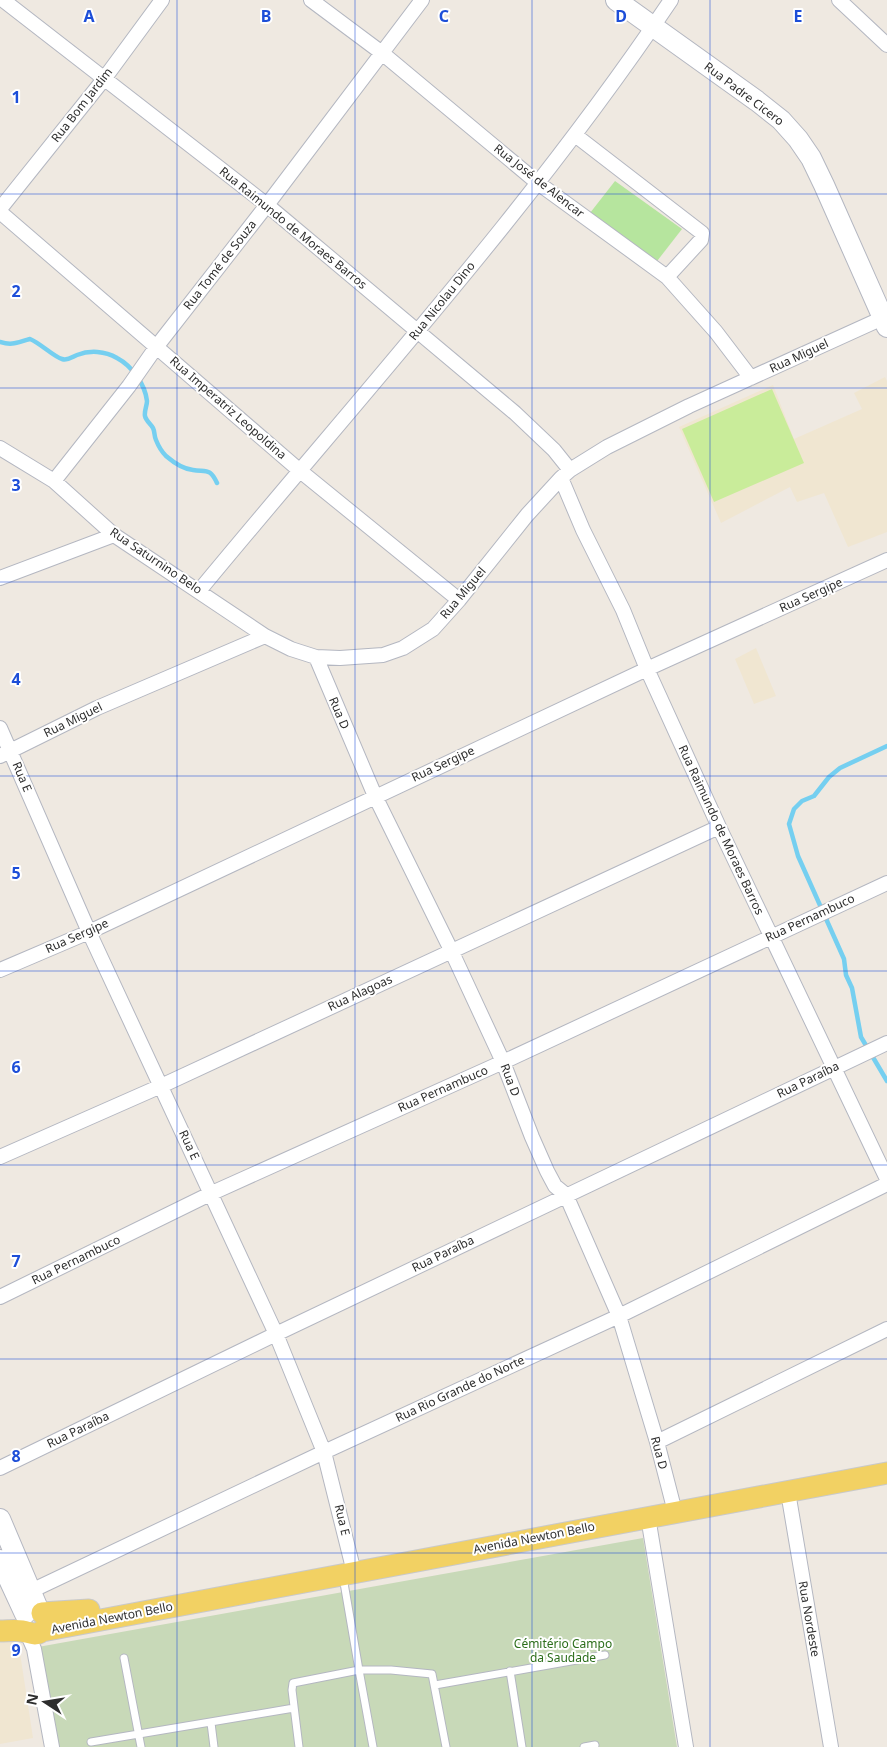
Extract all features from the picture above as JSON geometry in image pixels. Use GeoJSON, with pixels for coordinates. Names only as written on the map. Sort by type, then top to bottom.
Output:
{"type":"FeatureCollection","features":[{"type":"Feature","properties":{"kind":"main road","name":"Avenida Newton Bello"},"geometry":{"type":"LineString","coordinates":[[0,1631],[182,1604],[887,1473]]}},
{"type":"Feature","properties":{"kind":"main road","name":"Avenida Newton Bello"},"geometry":{"type":"LineString","coordinates":[[0,1620],[33,1626]]}},
{"type":"Feature","properties":{"kind":"street","name":"Rua Raimundo de Moraes Barros"},"geometry":{"type":"LineString","coordinates":[[3,0],[267,205],[515,413],[554,450],[565,474],[584,530],[623,610],[647,669],[719,828],[887,1179]]}},
{"type":"Feature","properties":{"kind":"street","name":"Rua Bom Jardim"},"geometry":{"type":"LineString","coordinates":[[0,210],[104,78],[162,0]]}},
{"type":"Feature","properties":{"kind":"street","name":"Rua José de Alencar"},"geometry":{"type":"LineString","coordinates":[[310,0],[382,53],[538,183],[667,277],[716,332],[751,378]]}},
{"type":"Feature","properties":{"kind":"street","name":"Rua Tomé de Souza"},"geometry":{"type":"LineString","coordinates":[[54,481],[129,386],[157,346],[267,205],[422,0]]}},
{"type":"Feature","properties":{"kind":"street","name":"Rua Padre Cicero"},"geometry":{"type":"LineString","coordinates":[[616,0],[757,101],[781,120],[798,139],[811,158],[886,320]]}},
{"type":"Feature","properties":{"kind":"street","name":"Rua Nicolau Dino"},"geometry":{"type":"LineString","coordinates":[[198,591],[417,331],[538,183],[575,135],[671,0]]}},
{"type":"Feature","properties":{"kind":"street"},"geometry":{"type":"LineString","coordinates":[[839,0],[887,46]]}},
{"type":"Feature","properties":{"kind":"street"},"geometry":{"type":"LineString","coordinates":[[575,135],[701,232],[701,240],[667,277]]}},
{"type":"Feature","properties":{"kind":"street","name":"Rua Imperatriz Leopoldina"},"geometry":{"type":"LineString","coordinates":[[0,210],[299,470],[459,600]]}},
{"type":"Feature","properties":{"kind":"street","name":"Rua Miguel"},"geometry":{"type":"LineString","coordinates":[[5,754],[97,708],[266,636],[291,649],[316,657],[340,658],[383,655],[403,648],[416,641],[432,628],[459,600],[527,515],[565,474],[606,447],[689,406],[886,320]]}},
{"type":"Feature","properties":{"kind":"street","name":"Rua Saturnino Belo"},"geometry":{"type":"LineString","coordinates":[[0,448],[54,481],[114,535],[266,636]]}},
{"type":"Feature","properties":{"kind":"street"},"geometry":{"type":"LineString","coordinates":[[0,578],[114,535]]}},
{"type":"Feature","properties":{"kind":"street","name":"Rua Sergipe"},"geometry":{"type":"LineString","coordinates":[[0,970],[89,932],[647,669],[887,560]]}},
{"type":"Feature","properties":{"kind":"street","name":"Rua D"},"geometry":{"type":"LineString","coordinates":[[316,657],[375,796],[451,950],[503,1062],[532,1137],[555,1186],[566,1195],[619,1316],[657,1442],[675,1512]]}},
{"type":"Feature","properties":{"kind":"street","name":"Rua E"},"geometry":{"type":"LineString","coordinates":[[0,728],[5,754],[212,1193],[276,1334],[324,1452],[348,1573]]}},
{"type":"Feature","properties":{"kind":"street","name":"Rua Alagoas"},"geometry":{"type":"LineString","coordinates":[[0,1157],[161,1086],[451,950],[719,828]]}},
{"type":"Feature","properties":{"kind":"street","name":"Rua Pernambuco"},"geometry":{"type":"LineString","coordinates":[[0,1296],[212,1193],[503,1062],[887,883]]}},
{"type":"Feature","properties":{"kind":"street","name":"Rua Paraíba"},"geometry":{"type":"LineString","coordinates":[[0,1468],[566,1195],[887,1043]]}},
{"type":"Feature","properties":{"kind":"street","name":"Rua Rio Grande do Norte"},"geometry":{"type":"LineString","coordinates":[[31,1591],[324,1452],[619,1316],[887,1184]]}},
{"type":"Feature","properties":{"kind":"street"},"geometry":{"type":"LineString","coordinates":[[657,1442],[887,1329]]}},
{"type":"Feature","properties":{"kind":"street","name":"Rua Nordeste"},"geometry":{"type":"LineString","coordinates":[[788,1492],[831,1747]]}},
{"type":"Feature","properties":{"kind":"street"},"geometry":{"type":"LineString","coordinates":[[648,1517],[686,1747]]}},
{"type":"Feature","properties":{"kind":"street"},"geometry":{"type":"LineString","coordinates":[[0,1519],[31,1591],[33,1626],[52,1747]]}},
{"type":"Feature","properties":{"kind":"street"},"geometry":{"type":"LineString","coordinates":[[0,1560],[33,1626]]}},
{"type":"Feature","properties":{"kind":"lane"},"geometry":{"type":"LineString","coordinates":[[348,1573],[359,1670],[373,1747]]}},
{"type":"Feature","properties":{"kind":"lane"},"geometry":{"type":"LineString","coordinates":[[435,1685],[605,1655]]}},
{"type":"Feature","properties":{"kind":"lane"},"geometry":{"type":"LineString","coordinates":[[124,1658],[141,1747]]}},
{"type":"Feature","properties":{"kind":"lane"},"geometry":{"type":"LineString","coordinates":[[299,1747],[292,1690],[293,1684],[359,1670],[391,1670],[431,1673],[433,1675],[446,1747]]}},
{"type":"Feature","properties":{"kind":"lane"},"geometry":{"type":"LineString","coordinates":[[510,1671],[522,1747]]}},
{"type":"Feature","properties":{"kind":"lane"},"geometry":{"type":"LineString","coordinates":[[91,1742],[294,1708]]}},
{"type":"Feature","properties":{"kind":"lane"},"geometry":{"type":"LineString","coordinates":[[211,1723],[214,1747]]}},
{"type":"Feature","properties":{"kind":"lane"},"geometry":{"type":"LineString","coordinates":[[584,1747],[595,1745]]}},
{"type":"Feature","properties":{"kind":"shaded area"},"geometry":{"type":"Polygon","coordinates":[[[885,377],[887,381],[887,532],[848,547],[824,493],[797,502],[790,487],[721,523],[679,427],[773,385],[794,439],[862,409],[854,393],[885,377]]]}},
{"type":"Feature","properties":{"kind":"shaded area"},"geometry":{"type":"Polygon","coordinates":[[[756,648],[776,696],[754,704],[735,659],[756,648]]]}},
{"type":"Feature","properties":{"kind":"shaded area"},"geometry":{"type":"Polygon","coordinates":[[[18,1640],[33,1738],[0,1744],[0,1643],[18,1640]]]}},
{"type":"Feature","properties":{"kind":"green space"},"geometry":{"type":"Polygon","coordinates":[[[615,181],[682,229],[654,265],[590,213],[615,181]]]}},
{"type":"Feature","properties":{"kind":"green space"},"geometry":{"type":"Polygon","coordinates":[[[772,389],[804,463],[714,502],[682,429],[772,389]]]}},
{"type":"Feature","properties":{"kind":"green space","name":"Cémitério Campo da Saudade"},"geometry":{"type":"Polygon","coordinates":[[[643,1538],[677,1747],[57,1747],[38,1647],[643,1538]]]}},
{"type":"Feature","properties":{"kind":"waterway"},"geometry":{"type":"LineString","coordinates":[[0,342],[12,344],[30,339],[62,359],[68,359],[87,352],[97,352],[108,354],[123,361],[137,376],[144,388],[147,401],[145,416],[153,428],[155,438],[163,453],[182,467],[210,473],[217,483]]}},
{"type":"Feature","properties":{"kind":"waterway"},"geometry":{"type":"LineString","coordinates":[[887,746],[840,768],[829,777],[814,796],[802,801],[794,809],[789,824],[798,856],[844,959],[846,975],[852,988],[861,1037],[887,1081]]}}]}
